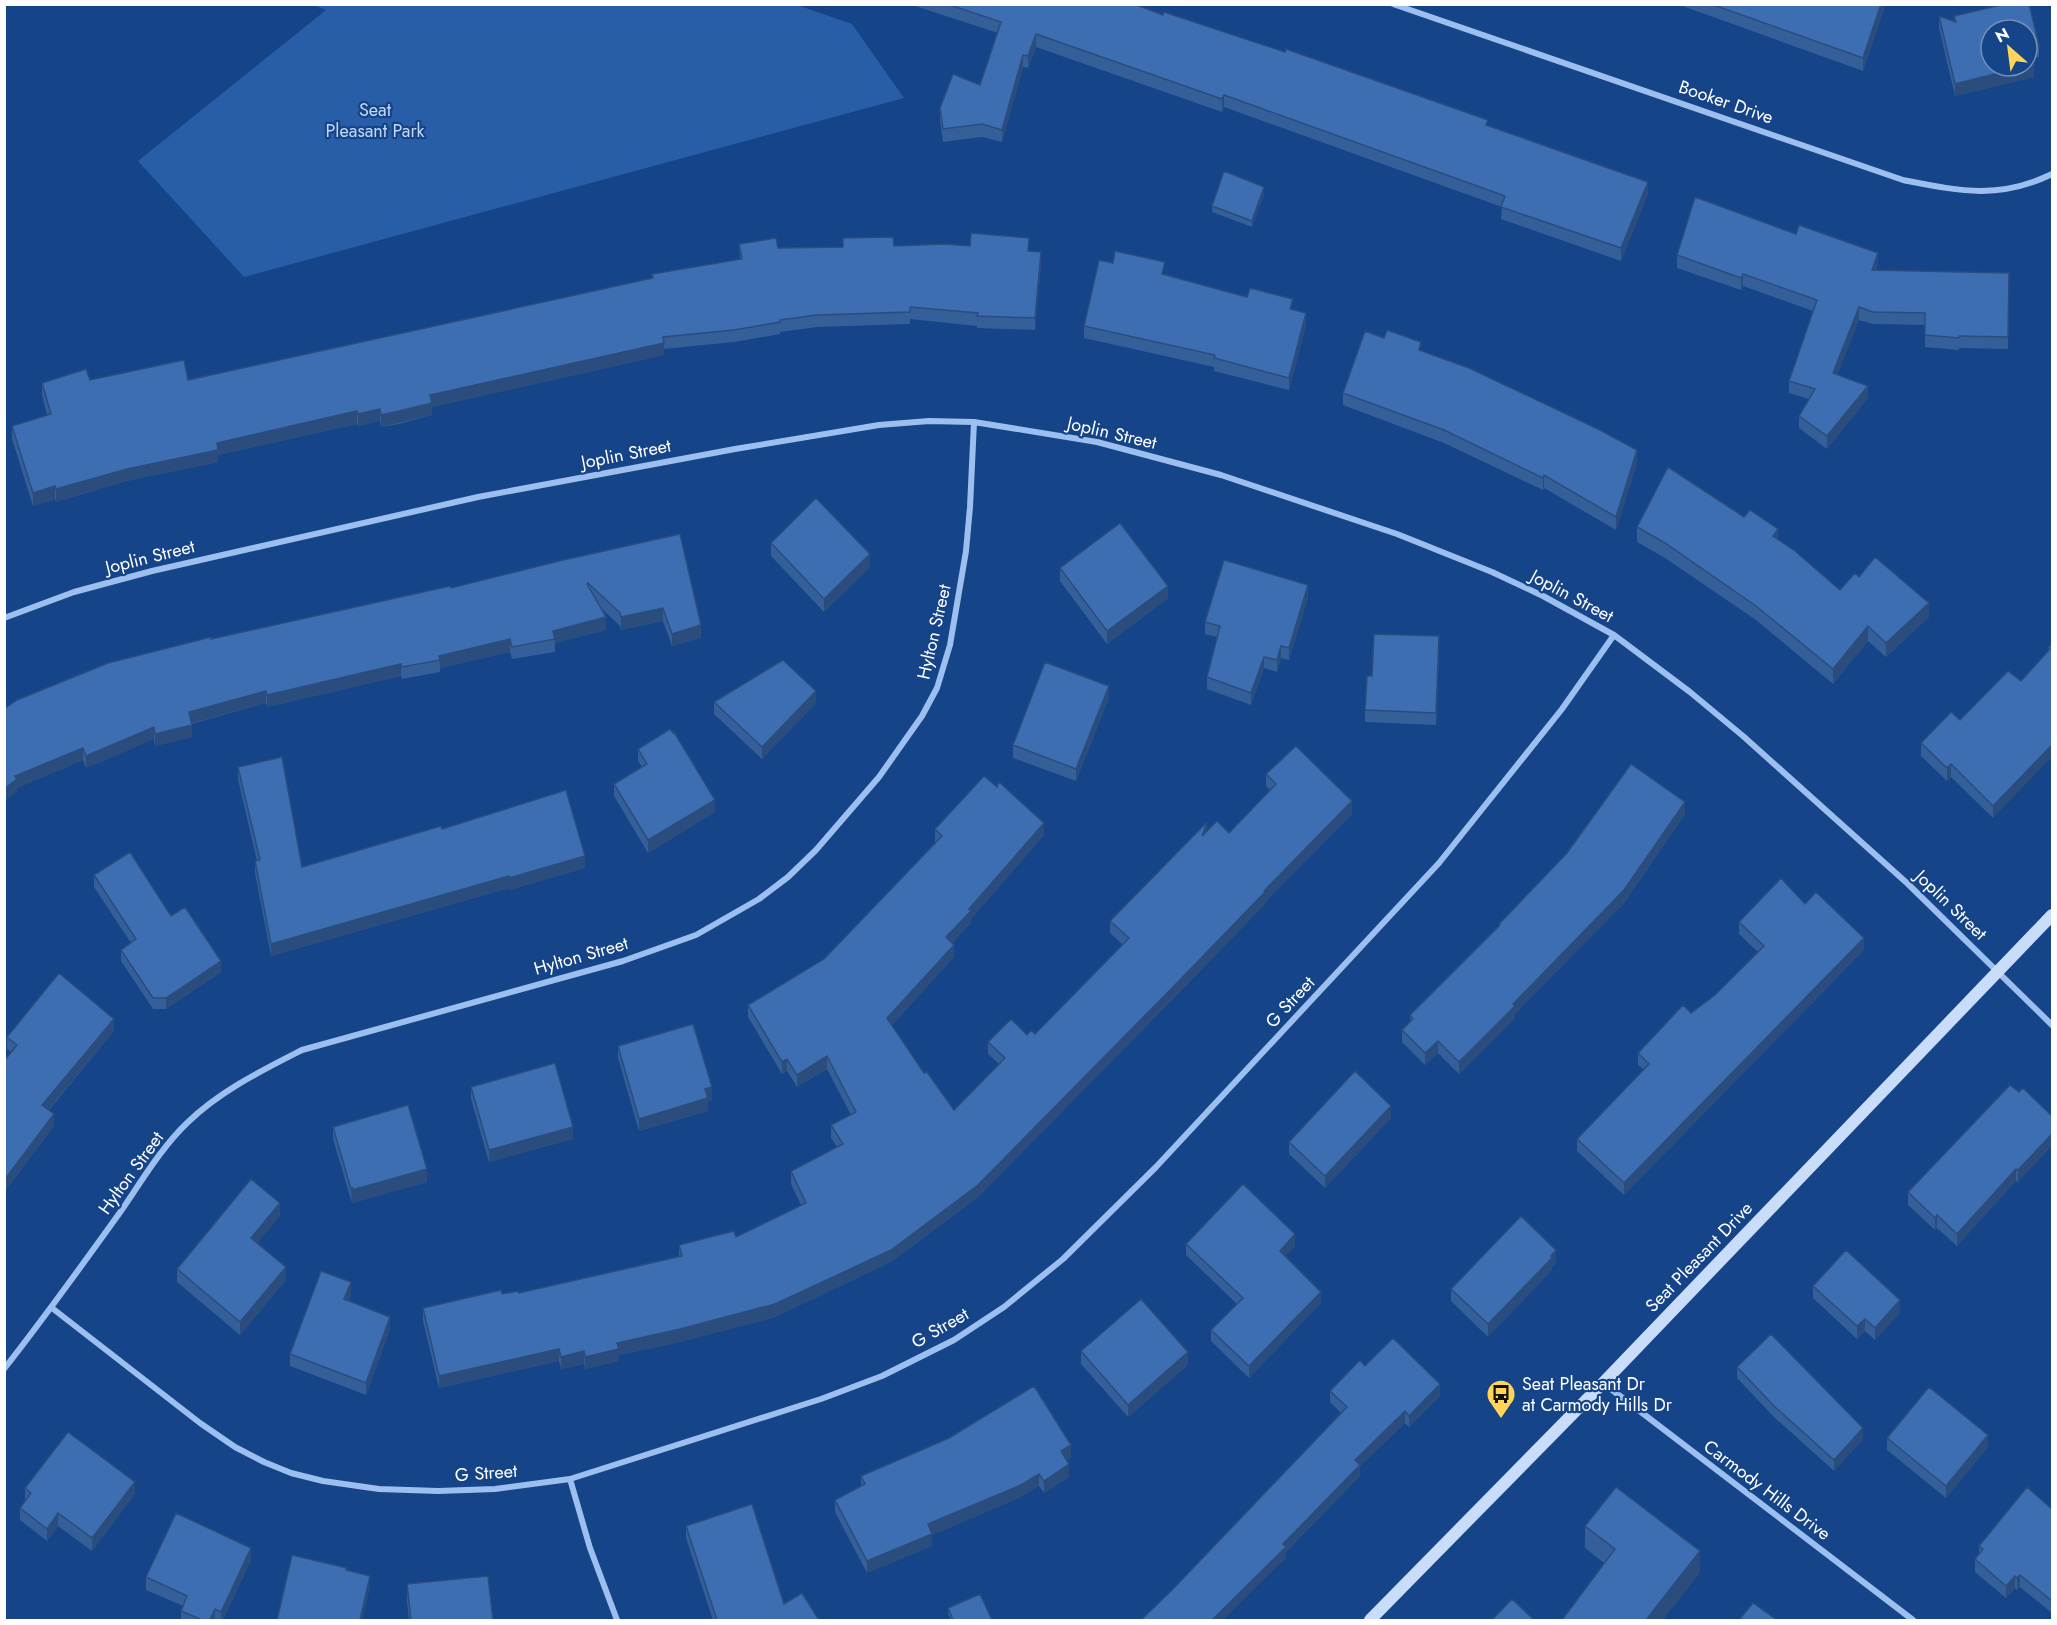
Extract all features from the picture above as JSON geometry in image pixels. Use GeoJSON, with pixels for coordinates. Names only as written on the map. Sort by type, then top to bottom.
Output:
{"type":"FeatureCollection","features":[{"type":"Feature","properties":{"kind":"street","name":"Booker Drive"},"geometry":{"type":"LineString","coordinates":[[1393,4],[1903,180],[1955,190],[2002,191],[2033,183],[2052,174]]}},
{"type":"Feature","properties":{"kind":"street","name":"Joplin Street"},"geometry":{"type":"LineString","coordinates":[[4,618],[74,592],[152,571],[478,496],[879,425],[929,421],[974,422],[1097,442],[1221,475],[1397,534],[1492,572],[1614,635],[1690,692],[1743,736],[1908,884],[2052,1025]]}},
{"type":"Feature","properties":{"kind":"street","name":"Hylton Street"},"geometry":{"type":"LineString","coordinates":[[4,1369],[52,1308],[159,1157],[185,1125],[219,1096],[302,1050],[623,961],[696,935],[759,899],[788,877],[816,850],[879,777],[922,716],[937,688],[950,645],[966,551],[974,422]]}},
{"type":"Feature","properties":{"kind":"street","name":"G Street"},"geometry":{"type":"LineString","coordinates":[[52,1308],[218,1435],[264,1462],[291,1473],[323,1481],[380,1489],[438,1491],[495,1489],[570,1479],[821,1399],[882,1376],[954,1340],[1029,1288],[1063,1259],[1156,1167],[1439,863],[1562,708],[1614,635]]}},
{"type":"Feature","properties":{"kind":"street","name":"Seat Pleasant Drive"},"geometry":{"type":"LineString","coordinates":[[1370,1620],[1603,1383],[2052,915]]}},
{"type":"Feature","properties":{"kind":"street","name":"Carmody Hills Drive"},"geometry":{"type":"LineString","coordinates":[[1603,1383],[1913,1620]]}},
{"type":"Feature","properties":{"kind":"street"},"geometry":{"type":"LineString","coordinates":[[570,1479],[590,1548],[617,1620]]}},
{"type":"Feature","properties":{"kind":"green space","name":"Seat Pleasant Park"},"geometry":{"type":"Polygon","coordinates":[[[314,5],[797,5],[852,24],[904,98],[244,277],[138,161],[326,10],[314,5]]]}},
{"type":"Feature","properties":{"kind":"building"},"geometry":{"type":"Polygon","coordinates":[[[947,4],[1134,4],[1285,52],[1286,49],[1488,120],[1486,125],[1648,182],[1621,248],[1501,207],[1505,196],[1224,95],[1222,99],[1036,34],[1028,56],[1023,55],[1002,130],[982,124],[943,129],[940,108],[953,74],[980,85],[1001,22],[947,4]]]}},
{"type":"Feature","properties":{"kind":"building"},"geometry":{"type":"Polygon","coordinates":[[[1711,4],[1881,4],[1863,58],[1711,4]]]}},
{"type":"Feature","properties":{"kind":"building"},"geometry":{"type":"Polygon","coordinates":[[[2005,4],[2029,4],[2032,18],[1979,18],[1979,78],[1955,84],[1939,16],[1956,22],[1954,16],[2005,4]]]}},
{"type":"Feature","properties":{"kind":"building"},"geometry":{"type":"Polygon","coordinates":[[[1224,171],[1264,187],[1252,221],[1212,206],[1224,171]]]}},
{"type":"Feature","properties":{"kind":"building"},"geometry":{"type":"Polygon","coordinates":[[[1695,197],[1796,234],[1799,225],[1878,253],[1872,270],[2009,273],[2008,337],[1959,336],[1959,338],[1925,335],[1925,313],[1873,312],[1859,307],[1833,373],[1868,386],[1827,436],[1799,416],[1815,389],[1789,381],[1817,300],[1743,274],[1741,278],[1677,255],[1695,197]]]}},
{"type":"Feature","properties":{"kind":"building"},"geometry":{"type":"Polygon","coordinates":[[[971,233],[1029,238],[1028,251],[1041,252],[1035,318],[977,316],[978,313],[910,307],[910,312],[817,315],[734,330],[663,337],[664,343],[430,395],[432,403],[381,415],[380,409],[358,414],[357,411],[217,443],[218,450],[127,469],[56,489],[55,486],[33,493],[12,426],[51,414],[42,383],[86,369],[90,380],[184,360],[188,380],[653,278],[652,274],[742,259],[739,244],[776,238],[778,248],[843,247],[843,238],[893,237],[894,246],[945,244],[970,246],[971,233]]]}},
{"type":"Feature","properties":{"kind":"building"},"geometry":{"type":"Polygon","coordinates":[[[1115,251],[1165,262],[1162,274],[1247,297],[1250,288],[1293,299],[1290,309],[1306,313],[1289,378],[1214,358],[1215,355],[1084,326],[1099,260],[1113,263],[1115,251]]]}},
{"type":"Feature","properties":{"kind":"building"},"geometry":{"type":"Polygon","coordinates":[[[1387,330],[1421,342],[1419,350],[1469,368],[1637,450],[1616,517],[1544,475],[1543,478],[1444,430],[1343,393],[1365,331],[1384,338],[1387,330]]]}},
{"type":"Feature","properties":{"kind":"building"},"geometry":{"type":"Polygon","coordinates":[[[1668,467],[1744,517],[1750,510],[1778,529],[1773,536],[1795,551],[1840,590],[1855,573],[1859,577],[1875,557],[1929,603],[1886,643],[1868,626],[1833,669],[1756,606],[1665,543],[1637,527],[1668,467]]]}},
{"type":"Feature","properties":{"kind":"building"},"geometry":{"type":"Polygon","coordinates":[[[816,498],[870,554],[824,599],[771,543],[816,498]]]}},
{"type":"Feature","properties":{"kind":"building"},"geometry":{"type":"Polygon","coordinates":[[[1120,523],[1168,586],[1107,631],[1060,568],[1120,523]]]}},
{"type":"Feature","properties":{"kind":"building"},"geometry":{"type":"Polygon","coordinates":[[[680,534],[701,625],[672,634],[663,608],[621,617],[620,613],[588,583],[606,617],[553,631],[555,639],[512,647],[510,639],[439,656],[440,660],[402,667],[401,664],[267,695],[266,691],[189,712],[192,725],[155,734],[154,727],[86,756],[83,748],[15,776],[17,779],[4,789],[4,709],[17,700],[108,663],[211,637],[211,639],[450,586],[451,588],[680,534]]]}},
{"type":"Feature","properties":{"kind":"building"},"geometry":{"type":"Polygon","coordinates":[[[1224,560],[1308,585],[1289,648],[1281,646],[1277,660],[1264,657],[1251,693],[1207,677],[1220,626],[1205,622],[1224,560]]]}},
{"type":"Feature","properties":{"kind":"building"},"geometry":{"type":"Polygon","coordinates":[[[1374,634],[1439,636],[1436,713],[1365,710],[1367,676],[1372,676],[1374,634]]]}},
{"type":"Feature","properties":{"kind":"building"},"geometry":{"type":"Polygon","coordinates":[[[2052,643],[2052,745],[1993,806],[1951,764],[1947,768],[1921,743],[1951,712],[1960,720],[2008,671],[2021,681],[2050,649],[2048,648],[2052,643]]]}},
{"type":"Feature","properties":{"kind":"building"},"geometry":{"type":"Polygon","coordinates":[[[783,660],[816,691],[762,747],[714,702],[783,660]]]}},
{"type":"Feature","properties":{"kind":"building"},"geometry":{"type":"Polygon","coordinates":[[[1045,662],[1109,686],[1076,769],[1013,745],[1045,662]]]}},
{"type":"Feature","properties":{"kind":"building"},"geometry":{"type":"Polygon","coordinates":[[[670,729],[715,800],[648,840],[614,784],[647,764],[638,749],[670,729]]]}},
{"type":"Feature","properties":{"kind":"building"},"geometry":{"type":"Polygon","coordinates":[[[1296,746],[1352,801],[978,1185],[891,1250],[775,1304],[617,1343],[619,1349],[585,1357],[584,1351],[561,1357],[559,1349],[439,1376],[423,1308],[501,1290],[502,1294],[518,1291],[519,1293],[682,1256],[679,1245],[734,1231],[736,1237],[806,1203],[791,1171],[843,1144],[831,1125],[856,1112],[827,1056],[797,1075],[787,1059],[782,1062],[748,1005],[824,959],[942,836],[935,829],[984,776],[997,787],[999,782],[1044,823],[969,909],[971,911],[946,937],[954,945],[887,1018],[924,1073],[927,1072],[954,1110],[1005,1058],[988,1042],[1011,1019],[1027,1035],[1031,1030],[1035,1034],[1129,938],[1110,921],[1207,822],[1202,836],[1217,821],[1229,833],[1276,784],[1266,774],[1296,746]]]}},
{"type":"Feature","properties":{"kind":"building"},"geometry":{"type":"Polygon","coordinates":[[[282,757],[302,867],[441,826],[442,829],[566,790],[585,856],[271,944],[255,861],[260,860],[238,767],[282,757]]]}},
{"type":"Feature","properties":{"kind":"building"},"geometry":{"type":"Polygon","coordinates":[[[1631,764],[1685,802],[1624,890],[1459,1062],[1438,1041],[1425,1053],[1402,1030],[1413,1019],[1410,1015],[1500,925],[1567,853],[1631,764]]]}},
{"type":"Feature","properties":{"kind":"building"},"geometry":{"type":"Polygon","coordinates":[[[130,852],[171,916],[185,907],[221,961],[166,998],[153,998],[121,950],[136,939],[94,875],[130,852]]]}},
{"type":"Feature","properties":{"kind":"building"},"geometry":{"type":"Polygon","coordinates":[[[1781,878],[1805,904],[1816,892],[1864,938],[1624,1183],[1577,1139],[1649,1064],[1638,1053],[1683,1005],[1691,1013],[1715,995],[1764,946],[1739,922],[1781,878]]]}},
{"type":"Feature","properties":{"kind":"building"},"geometry":{"type":"Polygon","coordinates":[[[59,973],[114,1019],[42,1105],[54,1114],[5,1179],[4,1061],[17,1045],[7,1037],[59,973]]]}},
{"type":"Feature","properties":{"kind":"building"},"geometry":{"type":"Polygon","coordinates":[[[693,1024],[712,1087],[705,1089],[708,1098],[639,1119],[618,1046],[693,1024]]]}},
{"type":"Feature","properties":{"kind":"building"},"geometry":{"type":"Polygon","coordinates":[[[555,1063],[573,1127],[489,1150],[471,1087],[555,1063]]]}},
{"type":"Feature","properties":{"kind":"building"},"geometry":{"type":"Polygon","coordinates":[[[1355,1071],[1391,1106],[1325,1176],[1289,1142],[1355,1071]]]}},
{"type":"Feature","properties":{"kind":"building"},"geometry":{"type":"Polygon","coordinates":[[[2010,1085],[2019,1092],[2023,1088],[2052,1116],[2052,1134],[2018,1170],[2016,1169],[1957,1234],[1937,1215],[1935,1218],[1908,1192],[2010,1085]]]}},
{"type":"Feature","properties":{"kind":"building"},"geometry":{"type":"Polygon","coordinates":[[[408,1105],[427,1169],[352,1190],[353,1187],[351,1189],[333,1127],[408,1105]]]}},
{"type":"Feature","properties":{"kind":"building"},"geometry":{"type":"Polygon","coordinates":[[[251,1179],[280,1203],[251,1238],[286,1267],[240,1322],[177,1269],[251,1179]]]}},
{"type":"Feature","properties":{"kind":"building"},"geometry":{"type":"Polygon","coordinates":[[[1243,1184],[1295,1234],[1280,1251],[1321,1292],[1249,1366],[1211,1330],[1243,1298],[1186,1244],[1243,1184]]]}},
{"type":"Feature","properties":{"kind":"building"},"geometry":{"type":"Polygon","coordinates":[[[1521,1216],[1556,1250],[1552,1258],[1488,1324],[1451,1289],[1521,1216]]]}},
{"type":"Feature","properties":{"kind":"building"},"geometry":{"type":"Polygon","coordinates":[[[1846,1250],[1900,1300],[1875,1328],[1865,1319],[1857,1326],[1813,1286],[1846,1250]]]}},
{"type":"Feature","properties":{"kind":"building"},"geometry":{"type":"Polygon","coordinates":[[[321,1271],[351,1282],[344,1299],[390,1317],[366,1383],[290,1354],[321,1271]]]}},
{"type":"Feature","properties":{"kind":"building"},"geometry":{"type":"Polygon","coordinates":[[[1141,1299],[1188,1352],[1128,1405],[1081,1351],[1141,1299]]]}},
{"type":"Feature","properties":{"kind":"building"},"geometry":{"type":"Polygon","coordinates":[[[1771,1334],[1863,1428],[1834,1460],[1774,1406],[1737,1367],[1771,1334]]]}},
{"type":"Feature","properties":{"kind":"building"},"geometry":{"type":"Polygon","coordinates":[[[1393,1338],[1440,1384],[1409,1416],[1405,1411],[1355,1460],[1360,1465],[1283,1544],[1286,1547],[1212,1620],[1141,1620],[1347,1407],[1330,1391],[1360,1360],[1365,1366],[1393,1338]]]}},
{"type":"Feature","properties":{"kind":"building"},"geometry":{"type":"Polygon","coordinates":[[[1034,1386],[1071,1445],[1061,1451],[1069,1464],[1044,1481],[1039,1474],[1021,1485],[928,1524],[932,1534],[867,1561],[835,1500],[865,1484],[861,1476],[949,1438],[1034,1386]]]}},
{"type":"Feature","properties":{"kind":"building"},"geometry":{"type":"Polygon","coordinates":[[[1929,1387],[1988,1435],[1946,1486],[1887,1438],[1929,1387]]]}},
{"type":"Feature","properties":{"kind":"building"},"geometry":{"type":"Polygon","coordinates":[[[68,1432],[135,1482],[92,1538],[58,1513],[47,1529],[20,1508],[31,1493],[25,1488],[68,1432]]]}},
{"type":"Feature","properties":{"kind":"building"},"geometry":{"type":"Polygon","coordinates":[[[1616,1487],[1700,1551],[1646,1620],[1562,1620],[1615,1549],[1585,1526],[1616,1487]]]}},
{"type":"Feature","properties":{"kind":"building"},"geometry":{"type":"Polygon","coordinates":[[[2027,1487],[2052,1509],[2052,1601],[2020,1575],[2017,1578],[2015,1576],[2006,1586],[1975,1559],[1983,1549],[1979,1546],[2027,1487]]]}},
{"type":"Feature","properties":{"kind":"building"},"geometry":{"type":"Polygon","coordinates":[[[752,1504],[784,1604],[802,1593],[819,1620],[717,1620],[686,1526],[752,1504]]]}},
{"type":"Feature","properties":{"kind":"building"},"geometry":{"type":"Polygon","coordinates":[[[176,1513],[251,1548],[221,1612],[215,1609],[210,1620],[202,1620],[181,1611],[187,1596],[146,1577],[176,1513]]]}},
{"type":"Feature","properties":{"kind":"building"},"geometry":{"type":"Polygon","coordinates":[[[292,1555],[370,1576],[360,1620],[277,1620],[292,1555]]]}},
{"type":"Feature","properties":{"kind":"building"},"geometry":{"type":"Polygon","coordinates":[[[488,1576],[493,1620],[411,1620],[407,1584],[488,1576]]]}},
{"type":"Feature","properties":{"kind":"building"},"geometry":{"type":"Polygon","coordinates":[[[980,1594],[992,1620],[953,1620],[948,1608],[980,1594]]]}},
{"type":"Feature","properties":{"kind":"building"},"geometry":{"type":"Polygon","coordinates":[[[1512,1599],[1534,1620],[1492,1620],[1512,1599]]]}},
{"type":"Feature","properties":{"kind":"building"},"geometry":{"type":"Polygon","coordinates":[[[1753,1603],[1777,1620],[1739,1620],[1753,1603]]]}},
{"type":"Feature","properties":{"kind":"place","name":"Seat Pleasant Dr at Carmody Hills Dr"},"geometry":{"type":"Point","coordinates":[1501,1420]}}]}
